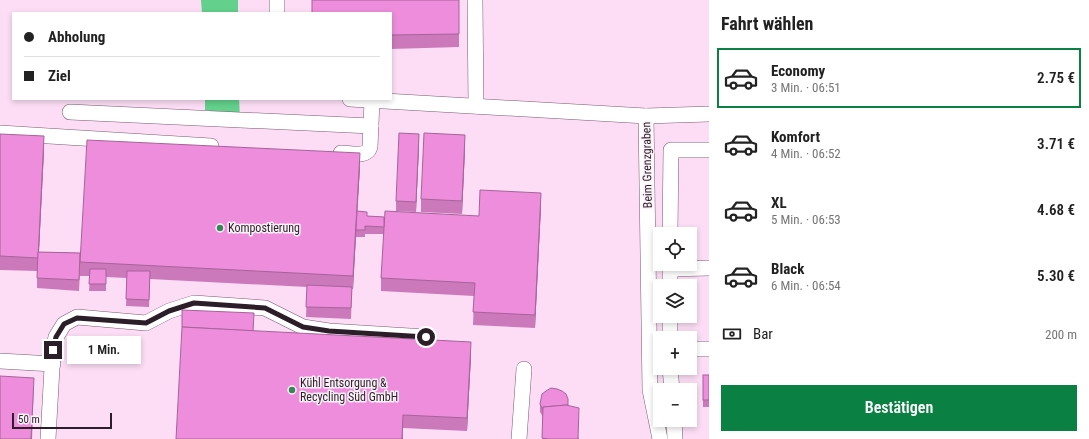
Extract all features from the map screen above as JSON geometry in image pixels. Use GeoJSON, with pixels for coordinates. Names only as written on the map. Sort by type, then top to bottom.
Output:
{"type":"FeatureCollection","features":[{"type":"Feature","properties":{"kind":"street"},"geometry":{"type":"LineString","coordinates":[[277,12],[278,0]]}},
{"type":"Feature","properties":{"kind":"street"},"geometry":{"type":"LineString","coordinates":[[475,0],[476,106]]}},
{"type":"Feature","properties":{"kind":"street","name":"Beim Grenzgraben"},"geometry":{"type":"LineString","coordinates":[[361,100],[646,116],[650,390],[660,439]]}},
{"type":"Feature","properties":{"kind":"street"},"geometry":{"type":"LineString","coordinates":[[330,152],[362,154],[369,151],[372,101]]}},
{"type":"Feature","properties":{"kind":"street"},"geometry":{"type":"LineString","coordinates":[[70,112],[371,126]]}},
{"type":"Feature","properties":{"kind":"street"},"geometry":{"type":"LineString","coordinates":[[646,116],[709,114]]}},
{"type":"Feature","properties":{"kind":"street"},"geometry":{"type":"LineString","coordinates":[[0,133],[227,147]]}},
{"type":"Feature","properties":{"kind":"street"},"geometry":{"type":"LineString","coordinates":[[670,227],[671,150],[709,150]]}},
{"type":"Feature","properties":{"kind":"street"},"geometry":{"type":"LineString","coordinates":[[697,267],[709,268]]}},
{"type":"Feature","properties":{"kind":"street"},"geometry":{"type":"LineString","coordinates":[[48,439],[53,350],[56,337],[64,324],[77,318],[146,323],[169,311],[194,303],[265,308],[303,327],[329,331],[426,337]]}},
{"type":"Feature","properties":{"kind":"street"},"geometry":{"type":"LineString","coordinates":[[697,349],[709,349]]}},
{"type":"Feature","properties":{"kind":"street"},"geometry":{"type":"LineString","coordinates":[[0,362],[53,364]]}},
{"type":"Feature","properties":{"kind":"street"},"geometry":{"type":"LineString","coordinates":[[519,439],[524,369]]}},
{"type":"Feature","properties":{"kind":"street"},"geometry":{"type":"LineString","coordinates":[[674,427],[675,439]]}},
{"type":"Feature","properties":{"kind":"green space"},"geometry":{"type":"Polygon","coordinates":[[[201,0],[238,0],[238,12],[202,12],[201,0]]]}},
{"type":"Feature","properties":{"kind":"green space"},"geometry":{"type":"Polygon","coordinates":[[[205,100],[239,100],[240,116],[205,110],[205,100]]]}},
{"type":"Feature","properties":{"kind":"building"},"geometry":{"type":"Polygon","coordinates":[[[312,0],[459,0],[459,34],[392,35],[392,12],[312,12],[312,0]]]}},
{"type":"Feature","properties":{"kind":"building"},"geometry":{"type":"Polygon","coordinates":[[[399,133],[419,134],[416,202],[396,201],[399,133]]]}},
{"type":"Feature","properties":{"kind":"building"},"geometry":{"type":"Polygon","coordinates":[[[424,133],[465,135],[462,201],[421,199],[424,133]]]}},
{"type":"Feature","properties":{"kind":"building"},"geometry":{"type":"Polygon","coordinates":[[[0,134],[44,136],[38,258],[0,256],[0,134]]]}},
{"type":"Feature","properties":{"kind":"building","name":"Kompostierung"},"geometry":{"type":"Polygon","coordinates":[[[87,140],[360,153],[353,276],[80,262],[87,140]]]}},
{"type":"Feature","properties":{"kind":"building"},"geometry":{"type":"Polygon","coordinates":[[[480,190],[541,193],[535,315],[473,312],[475,283],[381,278],[385,211],[479,216],[480,190]]]}},
{"type":"Feature","properties":{"kind":"building"},"geometry":{"type":"Polygon","coordinates":[[[357,211],[367,212],[367,216],[384,217],[384,227],[365,226],[365,230],[356,230],[357,211]]]}},
{"type":"Feature","properties":{"kind":"building"},"geometry":{"type":"Polygon","coordinates":[[[38,252],[80,253],[79,280],[37,278],[38,252]]]}},
{"type":"Feature","properties":{"kind":"building"},"geometry":{"type":"Polygon","coordinates":[[[90,269],[106,269],[106,284],[89,284],[90,269]]]}},
{"type":"Feature","properties":{"kind":"building"},"geometry":{"type":"Polygon","coordinates":[[[127,271],[150,271],[149,300],[126,299],[127,271]]]}},
{"type":"Feature","properties":{"kind":"building"},"geometry":{"type":"Polygon","coordinates":[[[307,285],[352,287],[351,308],[306,307],[307,285]]]}},
{"type":"Feature","properties":{"kind":"building"},"geometry":{"type":"Polygon","coordinates":[[[182,310],[254,313],[253,331],[182,327],[182,310]]]}},
{"type":"Feature","properties":{"kind":"building","name":"Kühl Entsorgung & Recycling Süd GmbH"},"geometry":{"type":"Polygon","coordinates":[[[182,327],[471,342],[467,418],[403,415],[402,439],[176,439],[182,327]]]}},
{"type":"Feature","properties":{"kind":"building"},"geometry":{"type":"Polygon","coordinates":[[[703,375],[709,375],[709,400],[703,400],[703,375]]]}},
{"type":"Feature","properties":{"kind":"building"},"geometry":{"type":"Polygon","coordinates":[[[0,376],[34,378],[31,439],[0,439],[0,376]]]}},
{"type":"Feature","properties":{"kind":"building"},"geometry":{"type":"Polygon","coordinates":[[[551,388],[562,391],[566,394],[568,405],[543,407],[543,410],[540,404],[542,394],[551,388]]]}},
{"type":"Feature","properties":{"kind":"building"},"geometry":{"type":"Polygon","coordinates":[[[566,405],[579,408],[578,439],[542,438],[543,407],[566,405]]]}},
{"type":"Feature","properties":{"kind":"place","name":"Kompostierung"},"geometry":{"type":"Point","coordinates":[220,228]}},
{"type":"Feature","properties":{"kind":"place","name":"Kühl Entsorgung & Recycling Süd GmbH"},"geometry":{"type":"Point","coordinates":[292,390]}},
{"type":"Feature","properties":{"kind":"route"},"geometry":{"type":"LineString","coordinates":[[53,350],[56,337],[64,324],[77,318],[146,323],[169,311],[194,303],[265,308],[303,327],[329,331],[426,337]]}}]}
